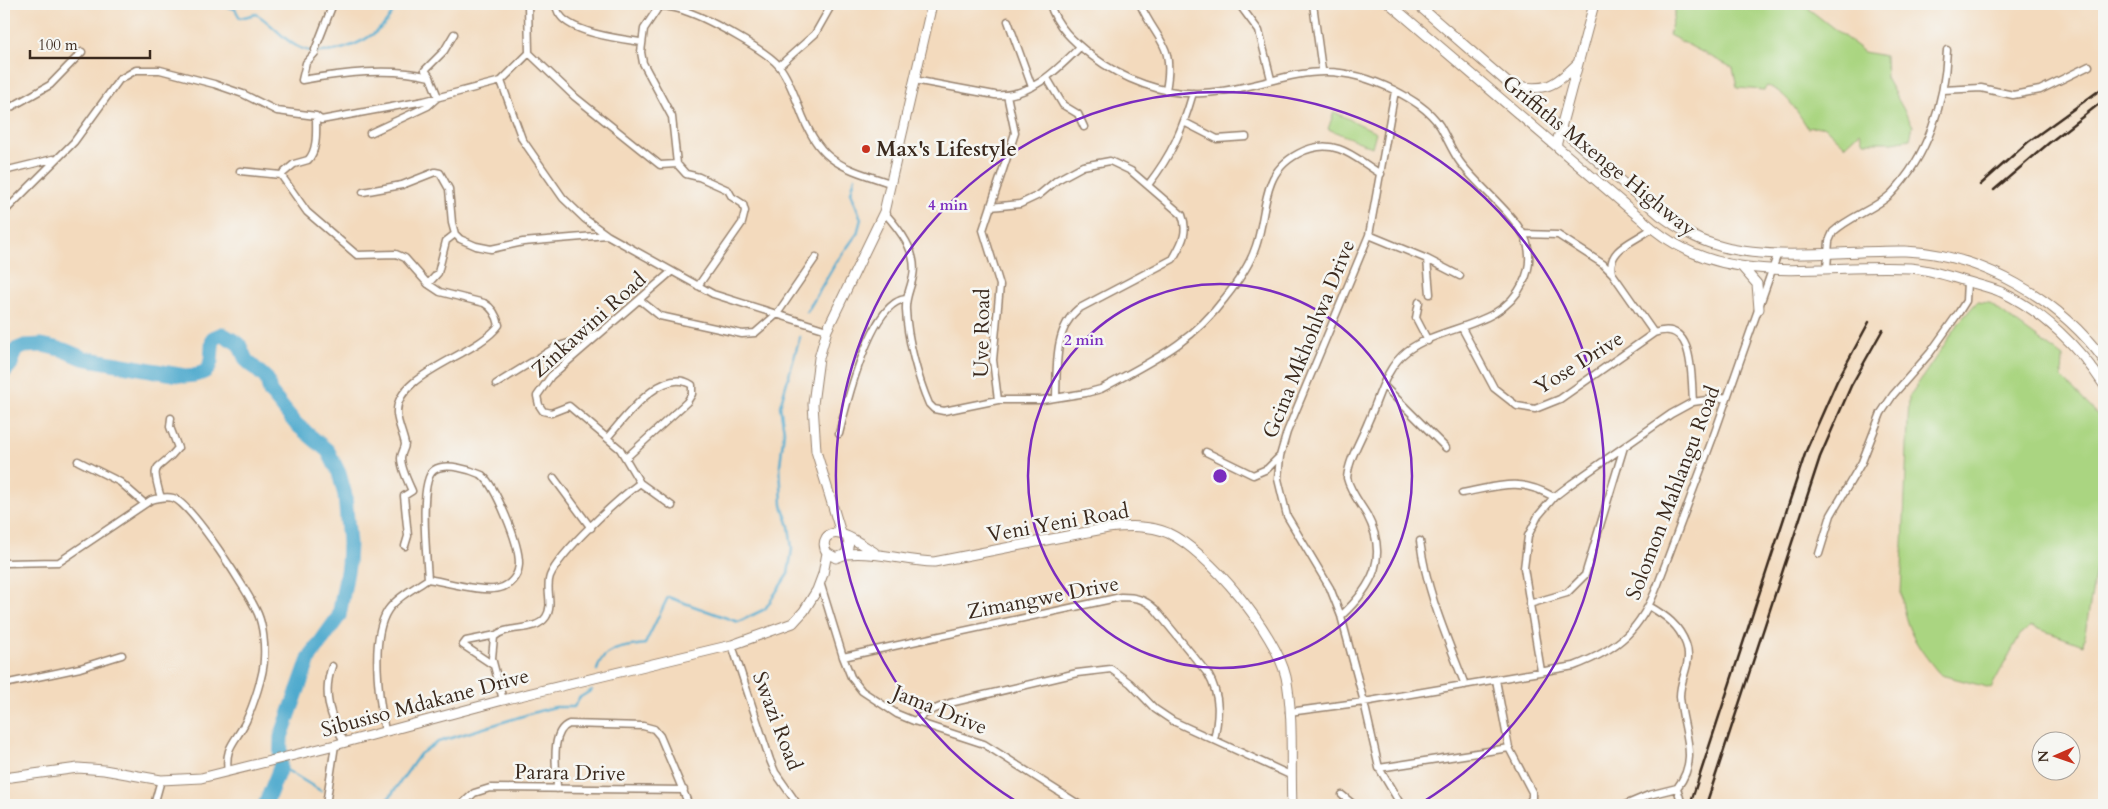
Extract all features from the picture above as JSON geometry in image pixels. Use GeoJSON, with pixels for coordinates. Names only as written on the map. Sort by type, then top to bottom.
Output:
{"type":"FeatureCollection","features":[{"type":"Feature","properties":{"kind":"street"},"geometry":{"type":"LineString","coordinates":[[332,4],[315,52],[306,63],[302,80],[356,73],[409,73],[430,77]]}},
{"type":"Feature","properties":{"kind":"street"},"geometry":{"type":"LineString","coordinates":[[528,4],[529,53],[575,97],[660,164],[677,164]]}},
{"type":"Feature","properties":{"kind":"street"},"geometry":{"type":"LineString","coordinates":[[555,4],[560,15],[572,25],[614,38],[642,42]]}},
{"type":"Feature","properties":{"kind":"street"},"geometry":{"type":"LineString","coordinates":[[650,4],[678,8],[700,17],[780,66],[806,126],[822,152],[846,168],[890,183]]}},
{"type":"Feature","properties":{"kind":"street"},"geometry":{"type":"LineString","coordinates":[[780,66],[815,34],[832,4]]}},
{"type":"Feature","properties":{"kind":"street"},"geometry":{"type":"LineString","coordinates":[[836,558],[827,553],[824,543],[830,534],[832,516],[816,451],[813,404],[819,358],[827,330],[884,212],[932,4]]}},
{"type":"Feature","properties":{"kind":"street"},"geometry":{"type":"LineString","coordinates":[[1050,4],[1061,28],[1080,47],[1114,72],[1166,90],[1193,93],[1220,90],[1322,70],[1360,76],[1395,91],[1434,117],[1460,162],[1518,226],[1522,234],[1529,257],[1527,274],[1522,286],[1509,303],[1492,314],[1409,350],[1401,356],[1383,385],[1353,456],[1347,478],[1377,538],[1377,561],[1370,581],[1362,595],[1342,616]]}},
{"type":"Feature","properties":{"kind":"street"},"geometry":{"type":"LineString","coordinates":[[1140,4],[1169,55],[1170,72],[1166,90]]}},
{"type":"Feature","properties":{"kind":"street"},"geometry":{"type":"LineString","coordinates":[[1239,4],[1259,31],[1271,79]]}},
{"type":"Feature","properties":{"kind":"street"},"geometry":{"type":"LineString","coordinates":[[1314,4],[1322,70]]}},
{"type":"Feature","properties":{"kind":"street","name":"Griffiths Mxenge Highway"},"geometry":{"type":"LineString","coordinates":[[1390,4],[1652,228],[1686,252],[1716,262],[1742,267],[1773,269],[1913,268],[1968,281],[2002,293],[2031,310],[2060,332],[2104,385]]}},
{"type":"Feature","properties":{"kind":"street","name":"Griffiths Mxenge Highway"},"geometry":{"type":"LineString","coordinates":[[1417,4],[1660,215],[1680,229],[1706,242],[1746,252],[1906,251],[1940,255],[1969,263],[1998,274],[2035,294],[2068,320],[2092,344],[2104,360]]}},
{"type":"Feature","properties":{"kind":"street"},"geometry":{"type":"LineString","coordinates":[[1556,146],[1594,4]]}},
{"type":"Feature","properties":{"kind":"street"},"geometry":{"type":"LineString","coordinates":[[660,5],[644,29],[642,42],[643,63],[672,117],[677,164],[686,174],[699,177],[728,190],[732,198],[740,201],[744,207],[742,223],[698,286]]}},
{"type":"Feature","properties":{"kind":"street"},"geometry":{"type":"LineString","coordinates":[[1008,21],[1032,87]]}},
{"type":"Feature","properties":{"kind":"street"},"geometry":{"type":"LineString","coordinates":[[438,96],[425,70],[444,51],[454,34]]}},
{"type":"Feature","properties":{"kind":"street"},"geometry":{"type":"LineString","coordinates":[[914,80],[995,95],[1007,95],[1032,87],[1047,78],[1080,47]]}},
{"type":"Feature","properties":{"kind":"street"},"geometry":{"type":"LineString","coordinates":[[1827,268],[1827,252],[1833,232],[1890,194],[1909,171],[1925,145],[1936,116],[1942,90],[1947,50]]}},
{"type":"Feature","properties":{"kind":"street"},"geometry":{"type":"LineString","coordinates":[[5,108],[50,85],[82,52]]}},
{"type":"Feature","properties":{"kind":"street"},"geometry":{"type":"LineString","coordinates":[[4,212],[74,142],[120,80],[136,70],[160,70],[214,84],[243,94],[277,111],[316,116],[321,120],[502,81],[529,53]]}},
{"type":"Feature","properties":{"kind":"street"},"geometry":{"type":"LineString","coordinates":[[1510,85],[1536,89],[1547,87],[1562,79],[1578,62]]}},
{"type":"Feature","properties":{"kind":"street"},"geometry":{"type":"LineString","coordinates":[[1942,90],[1981,88],[2013,95],[2040,90],[2088,66]]}},
{"type":"Feature","properties":{"kind":"street"},"geometry":{"type":"LineString","coordinates":[[1047,78],[1064,105],[1078,114],[1084,128]]}},
{"type":"Feature","properties":{"kind":"street"},"geometry":{"type":"LineString","coordinates":[[502,81],[522,138],[542,172],[575,210],[607,235],[713,294],[827,330]]}},
{"type":"Feature","properties":{"kind":"street","name":"Gcina Mkhohlwa Drive"},"geometry":{"type":"LineString","coordinates":[[1395,91],[1369,235],[1287,432],[1280,456],[1278,479],[1286,516],[1323,573],[1342,616],[1379,768],[1401,805]]}},
{"type":"Feature","properties":{"kind":"street"},"geometry":{"type":"LineString","coordinates":[[1148,185],[1168,158],[1184,122],[1193,93]]}},
{"type":"Feature","properties":{"kind":"street","name":"Uve Road"},"geometry":{"type":"LineString","coordinates":[[998,400],[993,360],[1000,285],[984,230],[1015,133],[1007,95]]}},
{"type":"Feature","properties":{"kind":"street"},"geometry":{"type":"LineString","coordinates":[[370,133],[428,106],[438,96]]}},
{"type":"Feature","properties":{"kind":"street"},"geometry":{"type":"LineString","coordinates":[[240,171],[281,175],[294,164],[311,158],[316,137],[316,116]]}},
{"type":"Feature","properties":{"kind":"street"},"geometry":{"type":"LineString","coordinates":[[1184,122],[1217,139],[1246,138]]}},
{"type":"Feature","properties":{"kind":"street"},"geometry":{"type":"LineString","coordinates":[[884,212],[896,226],[914,258],[913,278],[906,299],[908,331],[922,386],[931,407],[944,411],[998,400],[1042,400],[1056,396],[1086,393],[1101,388],[1176,347],[1197,332],[1226,297],[1248,264],[1256,247],[1271,183],[1278,168],[1305,151],[1329,147],[1348,153],[1381,174]]}},
{"type":"Feature","properties":{"kind":"street"},"geometry":{"type":"LineString","coordinates":[[4,171],[55,159]]}},
{"type":"Feature","properties":{"kind":"street"},"geometry":{"type":"LineString","coordinates":[[991,207],[1020,204],[1039,195],[1071,172],[1095,162],[1110,160],[1121,164],[1182,215],[1185,230],[1181,248],[1173,259],[1162,267],[1078,309],[1070,317],[1060,339],[1056,396]]}},
{"type":"Feature","properties":{"kind":"street"},"geometry":{"type":"LineString","coordinates":[[363,192],[389,188],[435,172],[440,173],[449,188],[452,223],[455,234],[468,243],[491,249],[524,242],[607,235]]}},
{"type":"Feature","properties":{"kind":"street"},"geometry":{"type":"LineString","coordinates":[[281,175],[307,212],[351,251],[365,256],[382,253],[396,254],[405,258],[428,284],[440,292],[474,299],[488,305],[498,319],[499,325],[492,335],[454,359],[417,378],[406,388],[400,398],[397,413],[405,446],[401,458],[412,491],[404,496],[408,536],[405,546]]}},
{"type":"Feature","properties":{"kind":"street"},"geometry":{"type":"LineString","coordinates":[[1612,273],[1611,263],[1618,250],[1643,236],[1652,228]]}},
{"type":"Feature","properties":{"kind":"street"},"geometry":{"type":"LineString","coordinates":[[428,284],[438,274],[446,241],[455,234]]}},
{"type":"Feature","properties":{"kind":"street"},"geometry":{"type":"LineString","coordinates":[[1522,234],[1558,235],[1603,264],[1612,273],[1654,333]]}},
{"type":"Feature","properties":{"kind":"street"},"geometry":{"type":"LineString","coordinates":[[1369,235],[1427,259],[1460,276]]}},
{"type":"Feature","properties":{"kind":"street","name":"Solomon Mahlangu Road"},"geometry":{"type":"LineString","coordinates":[[1289,712],[1364,702],[1574,666],[1603,654],[1631,633],[1649,606],[1727,397],[1778,253]]}},
{"type":"Feature","properties":{"kind":"street"},"geometry":{"type":"LineString","coordinates":[[640,300],[660,316],[746,334],[761,330],[777,314],[816,257]]}},
{"type":"Feature","properties":{"kind":"street"},"geometry":{"type":"LineString","coordinates":[[1427,259],[1430,294]]}},
{"type":"Feature","properties":{"kind":"street"},"geometry":{"type":"LineString","coordinates":[[1742,267],[1757,284],[1759,309]]}},
{"type":"Feature","properties":{"kind":"street","name":"Zinkawini Road"},"geometry":{"type":"LineString","coordinates":[[671,272],[543,385],[537,401],[543,411],[551,413],[569,406],[573,407],[587,422],[620,448],[640,482],[672,506]]}},
{"type":"Feature","properties":{"kind":"street"},"geometry":{"type":"LineString","coordinates":[[1819,554],[1831,515],[1862,462],[1881,413],[1893,395],[1930,353],[1959,312],[1966,301],[1968,281]]}},
{"type":"Feature","properties":{"kind":"street"},"geometry":{"type":"LineString","coordinates":[[839,434],[862,354],[886,311],[896,301],[906,299]]}},
{"type":"Feature","properties":{"kind":"street"},"geometry":{"type":"LineString","coordinates":[[1419,302],[1416,318],[1428,341]]}},
{"type":"Feature","properties":{"kind":"street","name":"Yose Drive"},"geometry":{"type":"LineString","coordinates":[[1462,328],[1494,388],[1517,406],[1535,409],[1560,399],[1654,333],[1669,330],[1683,337],[1689,355],[1693,402]]}},
{"type":"Feature","properties":{"kind":"street"},"geometry":{"type":"LineString","coordinates":[[496,384],[556,347],[599,334]]}},
{"type":"Feature","properties":{"kind":"street"},"geometry":{"type":"LineString","coordinates":[[607,438],[652,390],[667,383],[686,382],[692,385],[693,390],[688,402],[626,458]]}},
{"type":"Feature","properties":{"kind":"street"},"geometry":{"type":"LineString","coordinates":[[1383,385],[1446,448]]}},
{"type":"Feature","properties":{"kind":"street"},"geometry":{"type":"LineString","coordinates":[[1541,671],[1524,568],[1528,536],[1538,516],[1554,497],[1624,447],[1693,402],[1727,397]]}},
{"type":"Feature","properties":{"kind":"street"},"geometry":{"type":"LineString","coordinates":[[161,498],[154,476],[156,468],[178,448],[170,427],[171,418]]}},
{"type":"Feature","properties":{"kind":"street"},"geometry":{"type":"LineString","coordinates":[[1530,604],[1566,592],[1585,575],[1624,447]]}},
{"type":"Feature","properties":{"kind":"street"},"geometry":{"type":"LineString","coordinates":[[1206,452],[1253,475],[1267,469],[1280,456]]}},
{"type":"Feature","properties":{"kind":"street"},"geometry":{"type":"LineString","coordinates":[[78,461],[120,482],[144,503]]}},
{"type":"Feature","properties":{"kind":"street"},"geometry":{"type":"LineString","coordinates":[[385,731],[380,702],[379,641],[382,621],[396,601],[428,579],[496,589],[512,582],[518,572],[519,562],[514,539],[491,487],[482,475],[446,467],[436,469],[430,475],[425,491],[428,579]]}},
{"type":"Feature","properties":{"kind":"street"},"geometry":{"type":"LineString","coordinates":[[554,478],[591,528]]}},
{"type":"Feature","properties":{"kind":"street"},"geometry":{"type":"LineString","coordinates":[[494,665],[464,645],[466,641],[535,625],[546,618],[549,611],[547,585],[551,573],[591,528],[640,482]]}},
{"type":"Feature","properties":{"kind":"street"},"geometry":{"type":"LineString","coordinates":[[1462,493],[1507,484],[1525,484],[1538,488],[1554,497]]}},
{"type":"Feature","properties":{"kind":"street"},"geometry":{"type":"LineString","coordinates":[[828,494],[849,543],[846,554]]}},
{"type":"Feature","properties":{"kind":"street"},"geometry":{"type":"LineString","coordinates":[[4,563],[59,562],[144,503],[161,498],[174,498],[206,529],[259,615],[264,660],[246,721],[230,745],[226,758],[228,772]]}},
{"type":"Feature","properties":{"kind":"street","name":"Veni Yeni Road"},"geometry":{"type":"LineString","coordinates":[[836,558],[846,554],[876,553],[910,561],[934,562],[1108,528],[1149,528],[1166,532],[1185,542],[1201,554],[1263,627],[1281,659],[1287,685],[1292,805]]}},
{"type":"Feature","properties":{"kind":"street"},"geometry":{"type":"LineString","coordinates":[[830,534],[844,535]]}},
{"type":"Feature","properties":{"kind":"street","name":"Veni Yeni Road"},"geometry":{"type":"LineString","coordinates":[[844,535],[876,553]]}},
{"type":"Feature","properties":{"kind":"street"},"geometry":{"type":"LineString","coordinates":[[1420,541],[1424,574],[1465,685]]}},
{"type":"Feature","properties":{"kind":"street","name":"Sibusiso Mdakane Drive"},"geometry":{"type":"LineString","coordinates":[[822,578],[827,553]]}},
{"type":"Feature","properties":{"kind":"street","name":"Sibusiso Mdakane Drive"},"geometry":{"type":"LineString","coordinates":[[4,778],[78,768],[104,770],[161,780],[201,778],[335,746],[503,700],[732,645],[792,623],[812,601],[822,578],[836,558]]}},
{"type":"Feature","properties":{"kind":"street","name":"Jama Drive"},"geometry":{"type":"LineString","coordinates":[[822,578],[843,657],[851,677],[862,691],[897,714],[984,744],[1080,805]]}},
{"type":"Feature","properties":{"kind":"street","name":"Zimangwe Drive"},"geometry":{"type":"LineString","coordinates":[[843,657],[1031,615],[1121,597],[1133,597],[1148,602],[1155,608],[1212,680],[1219,704],[1214,740]]}},
{"type":"Feature","properties":{"kind":"street"},"geometry":{"type":"LineString","coordinates":[[1649,606],[1670,619],[1680,631],[1689,657],[1680,695],[1690,751],[1690,764],[1678,788],[1682,805]]}},
{"type":"Feature","properties":{"kind":"street"},"geometry":{"type":"LineString","coordinates":[[496,634],[492,644],[494,665],[503,700]]}},
{"type":"Feature","properties":{"kind":"street","name":"Swazi Road"},"geometry":{"type":"LineString","coordinates":[[732,645],[770,760],[775,772],[798,805]]}},
{"type":"Feature","properties":{"kind":"street"},"geometry":{"type":"LineString","coordinates":[[4,684],[80,668],[122,655]]}},
{"type":"Feature","properties":{"kind":"street"},"geometry":{"type":"LineString","coordinates":[[332,666],[326,698],[332,719],[345,743]]}},
{"type":"Feature","properties":{"kind":"street"},"geometry":{"type":"LineString","coordinates":[[914,721],[930,711],[950,703],[1077,673],[1107,668],[1122,676],[1155,709],[1173,721],[1290,775]]}},
{"type":"Feature","properties":{"kind":"street"},"geometry":{"type":"LineString","coordinates":[[1496,680],[1509,748],[1530,785],[1532,798],[1527,805]]}},
{"type":"Feature","properties":{"kind":"street"},"geometry":{"type":"LineString","coordinates":[[557,789],[556,742],[560,729],[569,724],[638,725],[654,729],[667,748],[689,805]]}},
{"type":"Feature","properties":{"kind":"street"},"geometry":{"type":"LineString","coordinates":[[326,805],[335,746]]}},
{"type":"Feature","properties":{"kind":"street"},"geometry":{"type":"LineString","coordinates":[[1379,768],[1509,748]]}},
{"type":"Feature","properties":{"kind":"street"},"geometry":{"type":"LineString","coordinates":[[154,805],[161,780]]}},
{"type":"Feature","properties":{"kind":"street","name":"Parara Drive"},"geometry":{"type":"LineString","coordinates":[[461,805],[474,793],[490,788],[684,790]]}},
{"type":"Feature","properties":{"kind":"street"},"geometry":{"type":"LineString","coordinates":[[1625,805],[1649,795],[1678,788]]}},
{"type":"Feature","properties":{"kind":"street"},"geometry":{"type":"LineString","coordinates":[[1342,795],[1354,805]]}},
{"type":"Feature","properties":{"kind":"green space"},"geometry":{"type":"Polygon","coordinates":[[[1677,4],[1808,4],[1810,10],[1864,52],[1885,56],[1886,78],[1913,126],[1910,139],[1893,142],[1864,142],[1860,132],[1845,146],[1824,126],[1808,128],[1791,103],[1774,89],[1767,86],[1764,90],[1737,88],[1733,68],[1669,35],[1677,4]]]}},
{"type":"Feature","properties":{"kind":"green space"},"geometry":{"type":"Polygon","coordinates":[[[1334,112],[1376,132],[1372,147],[1328,129],[1334,112]]]}},
{"type":"Feature","properties":{"kind":"green space"},"geometry":{"type":"Polygon","coordinates":[[[1977,302],[1989,303],[2063,357],[2062,378],[2098,415],[2104,434],[2104,523],[2083,645],[2031,626],[2020,635],[1991,688],[1941,675],[1938,672],[1913,636],[1905,617],[1901,594],[1909,397],[1961,320],[1977,302]]]}},
{"type":"Feature","properties":{"kind":"waterway"},"geometry":{"type":"LineString","coordinates":[[217,4],[235,9],[240,18],[256,14],[292,44],[309,51],[320,52],[343,49],[375,33],[383,26],[398,4]]}},
{"type":"Feature","properties":{"kind":"waterway"},"geometry":{"type":"LineString","coordinates":[[807,312],[835,264],[857,234],[861,219],[851,192],[855,177]]}},
{"type":"Feature","properties":{"kind":"waterway"},"geometry":{"type":"LineString","coordinates":[[4,372],[11,364],[15,350],[25,346],[42,345],[64,350],[83,358],[185,376],[196,375],[203,373],[210,365],[213,338],[222,334],[239,344],[246,360],[267,379],[270,392],[296,424],[328,451],[339,473],[345,495],[349,543],[348,566],[339,616],[310,657],[281,737],[280,768],[265,805]]}},
{"type":"Feature","properties":{"kind":"waterway"},"geometry":{"type":"LineString","coordinates":[[597,670],[600,662],[609,652],[623,647],[645,644],[668,597],[738,622],[765,609],[788,574],[792,549],[789,526],[782,505],[780,465],[784,431],[780,406],[800,337]]}},
{"type":"Feature","properties":{"kind":"waterway"},"geometry":{"type":"LineString","coordinates":[[384,805],[420,754],[438,742],[539,711],[555,707],[574,707],[579,698],[592,690]]}},
{"type":"Feature","properties":{"kind":"waterway"},"geometry":{"type":"LineString","coordinates":[[280,766],[321,791]]}},
{"type":"Feature","properties":{"kind":"railway"},"geometry":{"type":"LineString","coordinates":[[1980,185],[2028,142],[2104,87]]}},
{"type":"Feature","properties":{"kind":"railway"},"geometry":{"type":"LineString","coordinates":[[1994,190],[2049,143],[2104,100]]}},
{"type":"Feature","properties":{"kind":"railway"},"geometry":{"type":"LineString","coordinates":[[1690,805],[1806,451],[1837,381],[1869,322]]}},
{"type":"Feature","properties":{"kind":"railway"},"geometry":{"type":"LineString","coordinates":[[1706,805],[1820,457],[1851,386],[1883,329]]}},
{"type":"Feature","properties":{"kind":"place","name":"Max's Lifestyle"},"geometry":{"type":"Point","coordinates":[866,149]}}]}
